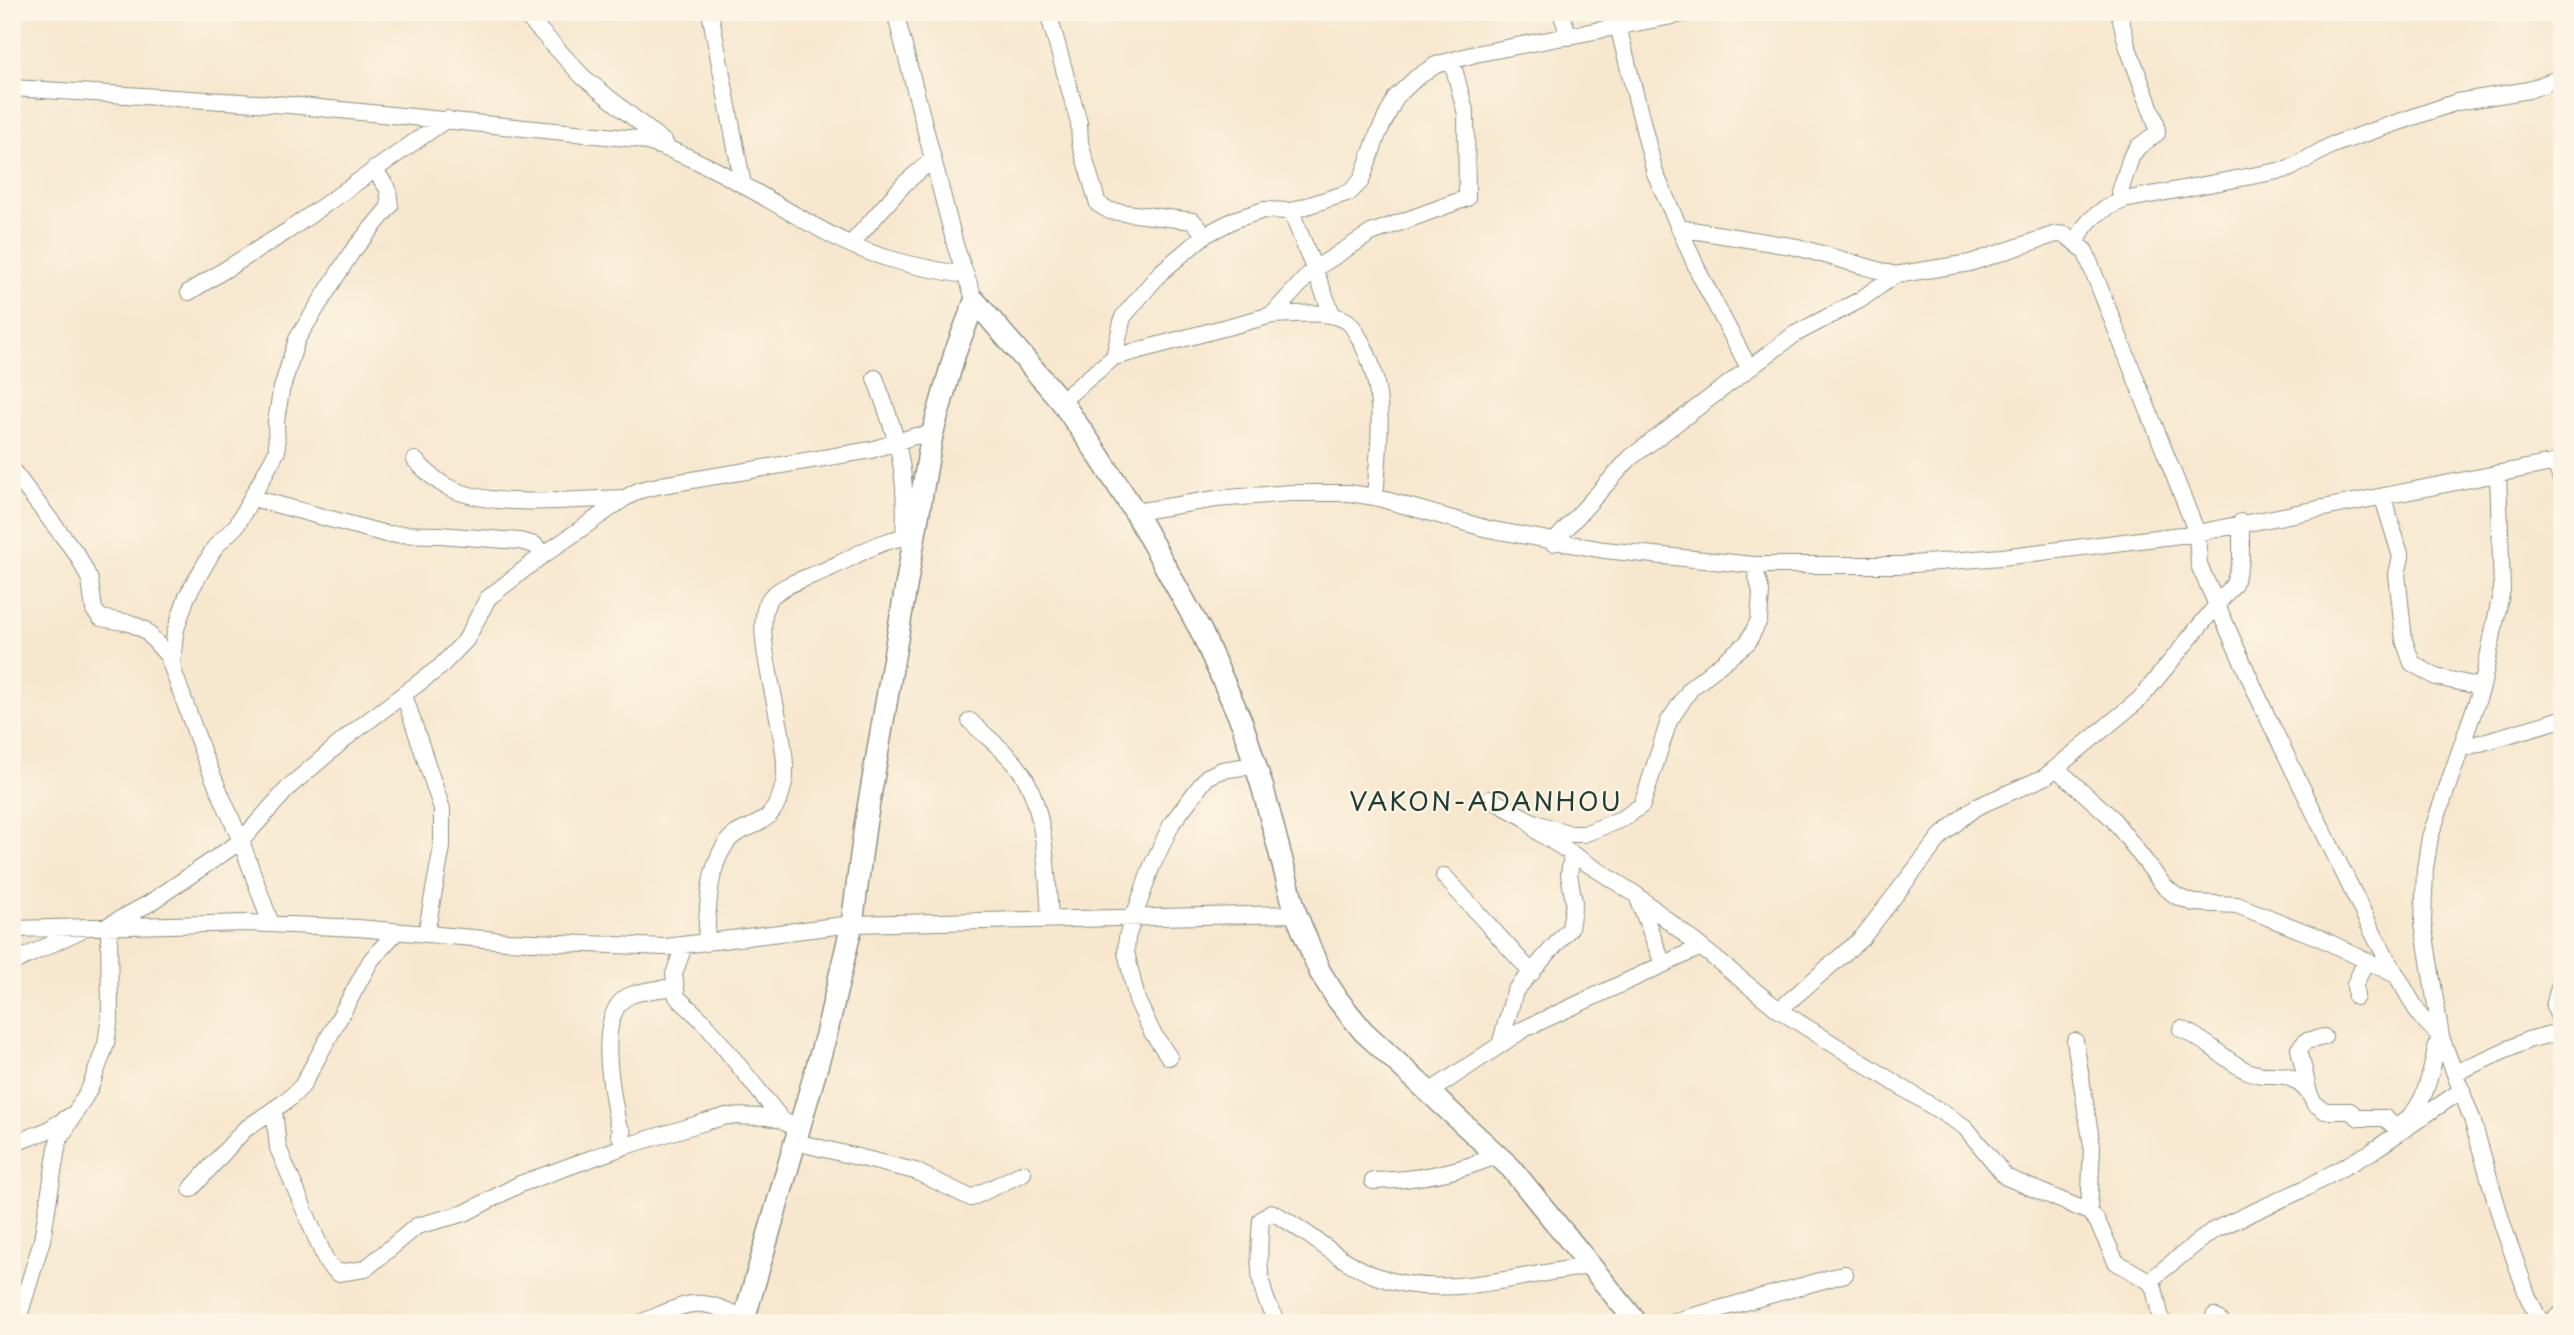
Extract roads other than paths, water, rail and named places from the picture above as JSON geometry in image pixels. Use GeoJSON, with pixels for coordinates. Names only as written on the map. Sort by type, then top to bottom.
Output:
{"type":"FeatureCollection","features":[{"type":"Feature","properties":{"kind":"main road"},"geometry":{"type":"LineString","coordinates":[[744,1321],[793,1131],[826,1035],[852,924],[909,537],[932,435],[955,353],[975,301],[1062,401],[1135,512],[1206,642],[1227,685],[1255,765],[1296,914],[1320,972],[1338,1000],[1363,1031],[1498,1155],[1637,1323]]}},
{"type":"Feature","properties":{"kind":"street"},"geometry":{"type":"LineString","coordinates":[[523,12],[583,77],[673,148],[851,244],[915,267],[964,275]]}},
{"type":"Feature","properties":{"kind":"street"},"geometry":{"type":"LineString","coordinates":[[710,12],[743,185]]}},
{"type":"Feature","properties":{"kind":"street"},"geometry":{"type":"LineString","coordinates":[[895,12],[932,160],[964,275],[975,301]]}},
{"type":"Feature","properties":{"kind":"street"},"geometry":{"type":"LineString","coordinates":[[1048,12],[1098,204],[1110,211],[1193,221],[1205,235]]}},
{"type":"Feature","properties":{"kind":"street"},"geometry":{"type":"LineString","coordinates":[[1561,12],[1569,37]]}},
{"type":"Feature","properties":{"kind":"street"},"geometry":{"type":"LineString","coordinates":[[1569,12],[1569,37]]}},
{"type":"Feature","properties":{"kind":"street"},"geometry":{"type":"LineString","coordinates":[[1114,357],[1123,317],[1160,272],[1205,235],[1236,219],[1264,210],[1291,211],[1350,192],[1361,181],[1378,134],[1396,97],[1416,78],[1452,61],[1693,12]]}},
{"type":"Feature","properties":{"kind":"street"},"geometry":{"type":"LineString","coordinates":[[2119,12],[2127,45],[2156,123],[2157,134],[2138,147],[2131,157],[2120,192],[2124,200]]}},
{"type":"Feature","properties":{"kind":"street"},"geometry":{"type":"LineString","coordinates":[[1618,26],[1647,152],[1679,228],[1749,368]]}},
{"type":"Feature","properties":{"kind":"street"},"geometry":{"type":"LineString","coordinates":[[1272,315],[1314,270],[1371,233],[1467,198],[1466,114],[1452,61]]}},
{"type":"Feature","properties":{"kind":"street"},"geometry":{"type":"LineString","coordinates":[[2077,243],[2081,230],[2090,219],[2124,200],[2289,169],[2332,145],[2457,102],[2529,90],[2562,77]]}},
{"type":"Feature","properties":{"kind":"street"},"geometry":{"type":"LineString","coordinates":[[12,88],[289,105],[603,134],[673,148]]}},
{"type":"Feature","properties":{"kind":"street"},"geometry":{"type":"LineString","coordinates":[[189,292],[286,232],[447,120]]}},
{"type":"Feature","properties":{"kind":"street"},"geometry":{"type":"LineString","coordinates":[[851,244],[895,192],[932,160]]}},
{"type":"Feature","properties":{"kind":"street"},"geometry":{"type":"LineString","coordinates":[[172,664],[175,632],[187,596],[215,547],[237,525],[277,451],[276,422],[281,391],[298,339],[351,253],[390,206],[388,189],[374,169]]}},
{"type":"Feature","properties":{"kind":"street"},"geometry":{"type":"LineString","coordinates":[[1291,211],[1333,316]]}},
{"type":"Feature","properties":{"kind":"street"},"geometry":{"type":"LineString","coordinates":[[1679,228],[1797,247],[1895,275],[1970,263],[2056,234],[2066,235],[2085,251],[2197,533],[2199,565],[2264,710],[2396,975],[2420,1016],[2441,1037]]}},
{"type":"Feature","properties":{"kind":"street"},"geometry":{"type":"LineString","coordinates":[[1553,543],[1630,458],[1795,334],[1860,300],[1895,275]]}},
{"type":"Feature","properties":{"kind":"street"},"geometry":{"type":"LineString","coordinates":[[1062,401],[1114,357],[1272,315],[1333,316],[1348,322],[1373,364],[1381,404],[1375,497]]}},
{"type":"Feature","properties":{"kind":"street"},"geometry":{"type":"LineString","coordinates":[[706,943],[712,881],[725,844],[768,818],[785,780],[774,684],[764,648],[764,607],[774,594],[909,537],[906,482],[897,442],[875,377]]}},
{"type":"Feature","properties":{"kind":"street"},"geometry":{"type":"LineString","coordinates":[[12,963],[148,904],[241,841],[290,786],[352,733],[440,667],[466,640],[488,598],[544,555],[640,489],[871,450],[932,435]]}},
{"type":"Feature","properties":{"kind":"street"},"geometry":{"type":"LineString","coordinates":[[415,460],[432,477],[465,494],[497,499],[625,498]]}},
{"type":"Feature","properties":{"kind":"street"},"geometry":{"type":"LineString","coordinates":[[1135,512],[1184,503],[1291,493],[1349,493],[1375,497],[1489,529],[1553,543],[1754,565],[1900,565],[2002,557],[2197,533],[2241,522],[2383,498],[2558,462],[2562,482]]}},
{"type":"Feature","properties":{"kind":"street"},"geometry":{"type":"LineString","coordinates":[[12,470],[78,556],[90,580],[94,610],[101,618],[130,623],[145,630],[168,656],[204,756],[241,841],[271,924]]}},
{"type":"Feature","properties":{"kind":"street"},"geometry":{"type":"LineString","coordinates":[[2498,473],[2502,589],[2482,687],[2430,837],[2425,869],[2423,923],[2441,1037],[2482,1149],[2491,1192],[2536,1320]]}},
{"type":"Feature","properties":{"kind":"street"},"geometry":{"type":"LineString","coordinates":[[253,498],[386,534],[519,541],[535,545],[544,555]]}},
{"type":"Feature","properties":{"kind":"street"},"geometry":{"type":"LineString","coordinates":[[2383,498],[2401,557],[2397,574],[2403,640],[2412,663],[2436,677],[2482,687]]}},
{"type":"Feature","properties":{"kind":"street"},"geometry":{"type":"LineString","coordinates":[[1779,1010],[1862,938],[1941,836],[1963,817],[1976,807],[2045,777],[2140,699],[2234,584],[2238,573],[2241,522]]}},
{"type":"Feature","properties":{"kind":"street"},"geometry":{"type":"LineString","coordinates":[[1490,799],[1527,819],[1571,834],[1584,834],[1624,818],[1642,805],[1669,721],[1691,688],[1748,642],[1759,620],[1761,592],[1754,565]]}},
{"type":"Feature","properties":{"kind":"street"},"geometry":{"type":"LineString","coordinates":[[404,695],[442,809],[442,847],[426,934]]}},
{"type":"Feature","properties":{"kind":"street"},"geometry":{"type":"LineString","coordinates":[[2463,748],[2562,719]]}},
{"type":"Feature","properties":{"kind":"street"},"geometry":{"type":"LineString","coordinates":[[970,721],[1018,766],[1030,786],[1042,837],[1051,919]]}},
{"type":"Feature","properties":{"kind":"street"},"geometry":{"type":"LineString","coordinates":[[1169,1057],[1152,1032],[1137,1000],[1126,952],[1127,937],[1151,868],[1172,822],[1208,777],[1222,769],[1255,765]]}},
{"type":"Feature","properties":{"kind":"street"},"geometry":{"type":"LineString","coordinates":[[2056,768],[2112,818],[2164,886],[2176,895],[2194,902],[2237,905],[2396,975]]}},
{"type":"Feature","properties":{"kind":"street"},"geometry":{"type":"LineString","coordinates":[[1527,819],[1538,832],[1636,894],[1779,1010],[1965,1126],[2006,1177],[2089,1213],[2097,1222],[2116,1262],[2149,1281],[2154,1288],[2162,1323]]}},
{"type":"Feature","properties":{"kind":"street"},"geometry":{"type":"LineString","coordinates":[[1500,1045],[1515,992],[1570,928],[1574,902],[1569,874],[1572,855]]}},
{"type":"Feature","properties":{"kind":"street"},"geometry":{"type":"LineString","coordinates":[[1444,876],[1532,973]]}},
{"type":"Feature","properties":{"kind":"street"},"geometry":{"type":"LineString","coordinates":[[1636,894],[1663,964]]}},
{"type":"Feature","properties":{"kind":"street"},"geometry":{"type":"LineString","coordinates":[[12,929],[101,925],[271,924],[545,943],[684,946],[852,924],[1296,914]]}},
{"type":"Feature","properties":{"kind":"street"},"geometry":{"type":"LineString","coordinates":[[17,1323],[42,1240],[54,1156],[63,1129],[90,1088],[106,1044],[110,1016],[101,925]]}},
{"type":"Feature","properties":{"kind":"street"},"geometry":{"type":"LineString","coordinates":[[191,1189],[244,1130],[302,1086],[372,960],[396,932]]}},
{"type":"Feature","properties":{"kind":"street"},"geometry":{"type":"LineString","coordinates":[[684,946],[676,963],[677,996],[701,1018],[793,1131]]}},
{"type":"Feature","properties":{"kind":"street"},"geometry":{"type":"LineString","coordinates":[[1431,1091],[1524,1029],[1701,947]]}},
{"type":"Feature","properties":{"kind":"street"},"geometry":{"type":"LineString","coordinates":[[2356,997],[2355,985],[2366,960]]}},
{"type":"Feature","properties":{"kind":"street"},"geometry":{"type":"LineString","coordinates":[[2562,976],[2554,1006],[2562,1024]]}},
{"type":"Feature","properties":{"kind":"street"},"geometry":{"type":"LineString","coordinates":[[626,1146],[619,1135],[623,1133],[618,1125],[607,1040],[615,1010],[629,995],[675,987]]}},
{"type":"Feature","properties":{"kind":"street"},"geometry":{"type":"LineString","coordinates":[[2181,1029],[2203,1038],[2246,1070],[2296,1079],[2309,1093]]}},
{"type":"Feature","properties":{"kind":"street"},"geometry":{"type":"LineString","coordinates":[[2455,1073],[2528,1040],[2562,1031]]}},
{"type":"Feature","properties":{"kind":"street"},"geometry":{"type":"LineString","coordinates":[[2324,1037],[2306,1041],[2299,1049],[2309,1093],[2314,1103],[2325,1111],[2350,1111],[2358,1118],[2385,1118],[2395,1127],[2417,1113],[2434,1060],[2434,1047],[2441,1037]]}},
{"type":"Feature","properties":{"kind":"street"},"geometry":{"type":"LineString","coordinates":[[2075,1041],[2092,1146],[2089,1213]]}},
{"type":"Feature","properties":{"kind":"street"},"geometry":{"type":"LineString","coordinates":[[2149,1281],[2212,1231],[2306,1188],[2371,1153],[2462,1090]]}},
{"type":"Feature","properties":{"kind":"street"},"geometry":{"type":"LineString","coordinates":[[274,1109],[278,1148],[327,1263],[338,1273],[365,1269],[417,1226],[465,1213],[520,1184],[626,1146],[727,1116],[793,1131],[915,1171],[971,1198],[1023,1174]]}},
{"type":"Feature","properties":{"kind":"street"},"geometry":{"type":"LineString","coordinates":[[12,1144],[46,1131],[72,1115]]}},
{"type":"Feature","properties":{"kind":"street"},"geometry":{"type":"LineString","coordinates":[[1373,1181],[1408,1180],[1446,1173],[1498,1155]]}},
{"type":"Feature","properties":{"kind":"street"},"geometry":{"type":"LineString","coordinates":[[1279,1323],[1266,1306],[1261,1284],[1261,1220],[1271,1212],[1347,1262],[1376,1276],[1410,1285],[1439,1287],[1592,1266]]}},
{"type":"Feature","properties":{"kind":"street"},"geometry":{"type":"LineString","coordinates":[[1669,1323],[1845,1273]]}},
{"type":"Feature","properties":{"kind":"street"},"geometry":{"type":"LineString","coordinates":[[639,1323],[688,1303],[703,1302],[744,1321]]}},
{"type":"Feature","properties":{"kind":"street"},"geometry":{"type":"LineString","coordinates":[[2550,1323],[2562,1313]]}},
{"type":"Feature","properties":{"kind":"district","name":"VAKON-ADANHOU"},"geometry":{"type":"Point","coordinates":[1486,802]}}]}
